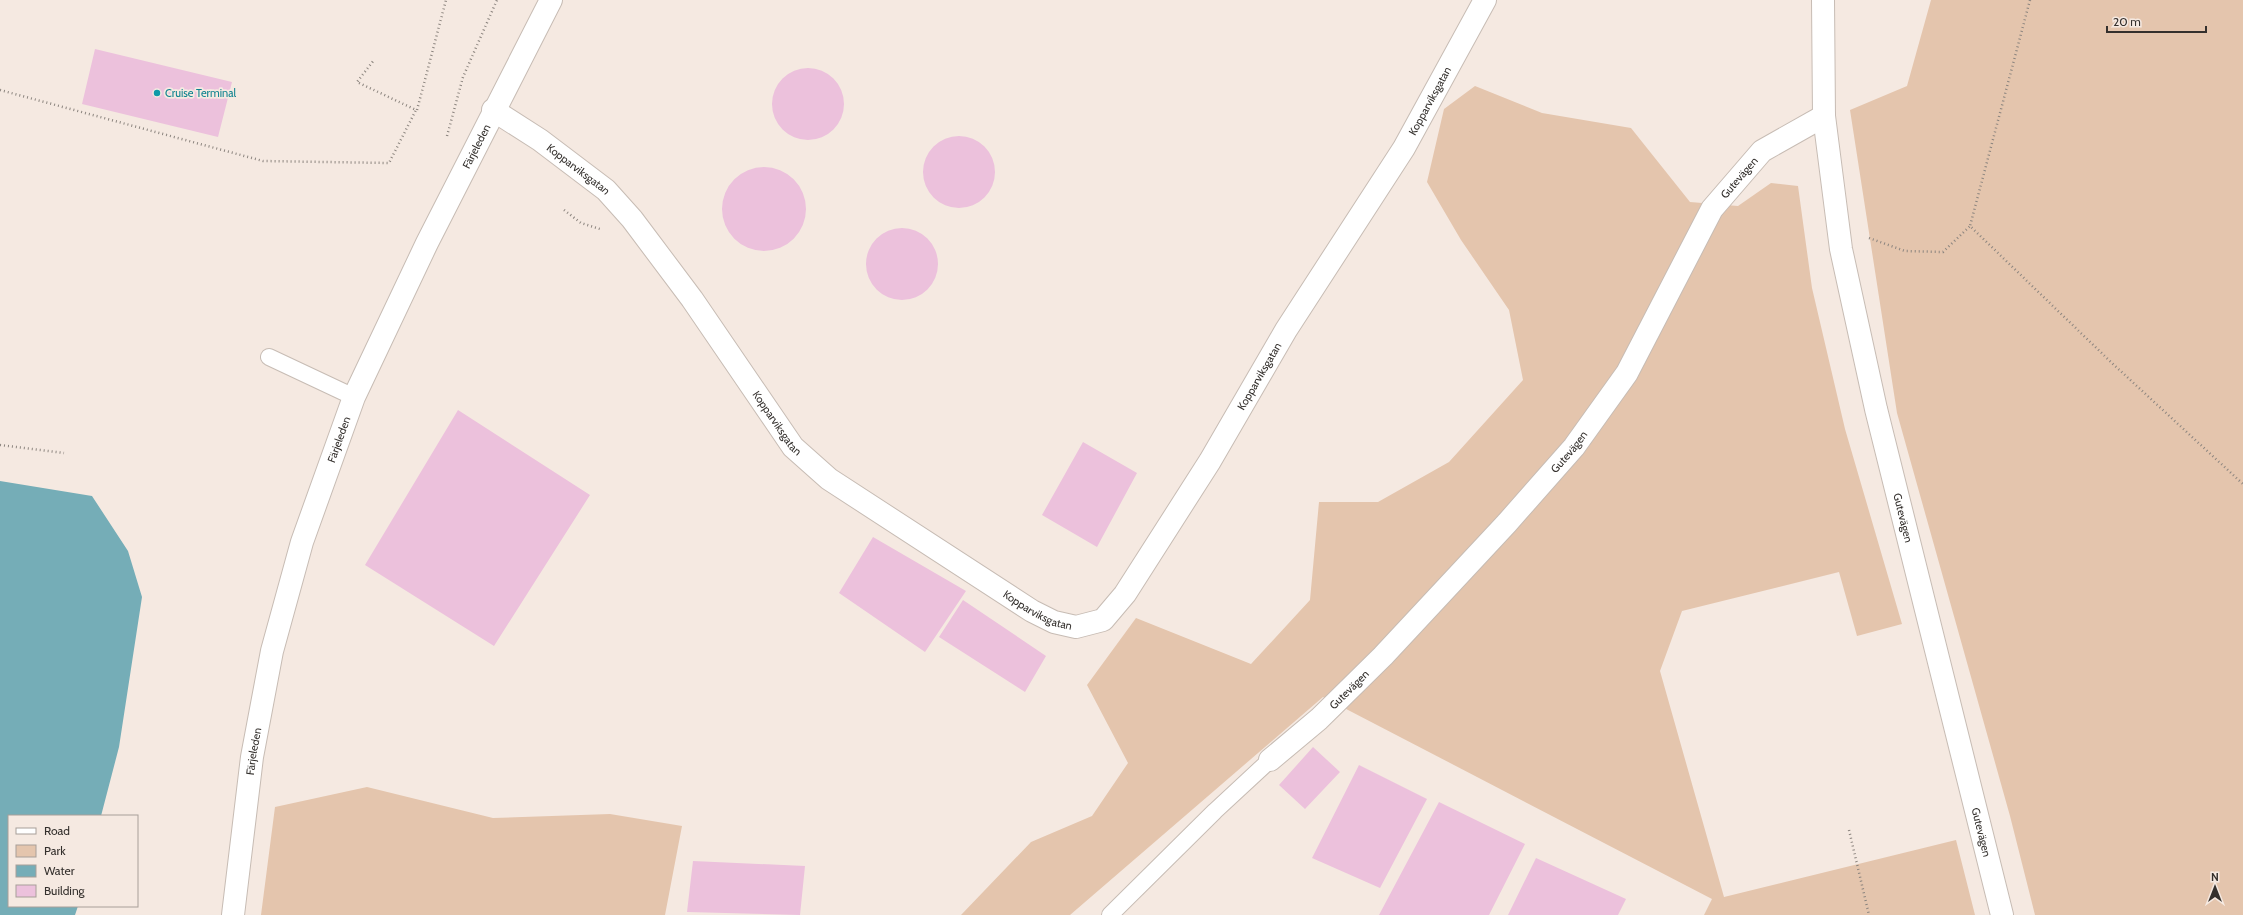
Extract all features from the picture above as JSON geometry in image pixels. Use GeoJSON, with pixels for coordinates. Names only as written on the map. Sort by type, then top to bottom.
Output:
{"type":"FeatureCollection","features":[{"type":"Feature","properties":{"kind":"street","name":"Färjeleden"},"geometry":{"type":"LineString","coordinates":[[233,915],[252,757],[272,651],[302,542],[354,397],[427,243],[493,110],[551,0]]}},
{"type":"Feature","properties":{"kind":"street","name":"Kopparviksgatan"},"geometry":{"type":"LineString","coordinates":[[493,110],[540,140],[606,190],[632,220],[692,299],[793,447],[829,479],[1032,612],[1054,622],[1076,627],[1104,620],[1125,594],[1210,461],[1286,330],[1404,148],[1485,0]]}},
{"type":"Feature","properties":{"kind":"street","name":"Gutevägen"},"geometry":{"type":"LineString","coordinates":[[1823,0],[1824,116],[1841,249],[1876,409],[2002,915]]}},
{"type":"Feature","properties":{"kind":"street","name":"Gutevägen"},"geometry":{"type":"LineString","coordinates":[[1270,760],[1318,719],[1383,656],[1507,523],[1574,447],[1627,372],[1712,209],[1762,151],[1824,116]]}},
{"type":"Feature","properties":{"kind":"lane"},"geometry":{"type":"LineString","coordinates":[[269,357],[354,397]]}},
{"type":"Feature","properties":{"kind":"lane"},"geometry":{"type":"LineString","coordinates":[[1110,915],[1215,811],[1270,760]]}},
{"type":"Feature","properties":{"kind":"path"},"geometry":{"type":"LineString","coordinates":[[0,90],[263,160],[389,163],[416,110],[446,0]]}},
{"type":"Feature","properties":{"kind":"path"},"geometry":{"type":"LineString","coordinates":[[1869,238],[1904,251],[1943,252],[1970,226],[2030,0]]}},
{"type":"Feature","properties":{"kind":"path"},"geometry":{"type":"LineString","coordinates":[[374,60],[356,82],[416,110]]}},
{"type":"Feature","properties":{"kind":"path"},"geometry":{"type":"LineString","coordinates":[[564,210],[581,223]]}},
{"type":"Feature","properties":{"kind":"path"},"geometry":{"type":"LineString","coordinates":[[1970,226],[2113,364],[2243,484]]}},
{"type":"Feature","properties":{"kind":"path"},"geometry":{"type":"LineString","coordinates":[[0,445],[64,453]]}},
{"type":"Feature","properties":{"kind":"path"},"geometry":{"type":"LineString","coordinates":[[1849,830],[1869,915]]}},
{"type":"Feature","properties":{"kind":"green space"},"geometry":{"type":"Polygon","coordinates":[[[1931,0],[2243,0],[2243,915],[2035,915],[2010,816],[1897,413],[1850,110],[1907,86],[1931,0]]]}},
{"type":"Feature","properties":{"kind":"green space"},"geometry":{"type":"Polygon","coordinates":[[[1475,86],[1542,113],[1631,128],[1690,202],[1738,206],[1771,183],[1798,186],[1812,288],[1845,429],[1902,624],[1857,636],[1839,572],[1682,611],[1660,671],[1724,897],[1956,840],[1975,915],[1704,915],[1712,899],[1323,697],[1070,915],[961,915],[1031,842],[1092,816],[1128,763],[1087,685],[1136,618],[1251,664],[1310,600],[1319,502],[1378,502],[1449,462],[1523,380],[1509,310],[1461,240],[1427,182],[1444,109],[1475,86]]]}},
{"type":"Feature","properties":{"kind":"green space"},"geometry":{"type":"Polygon","coordinates":[[[367,787],[493,818],[610,814],[682,826],[665,915],[261,915],[275,807],[367,787]]]}},
{"type":"Feature","properties":{"kind":"water"},"geometry":{"type":"Polygon","coordinates":[[[0,481],[92,496],[128,551],[142,597],[119,747],[101,815],[8,815],[8,907],[78,907],[75,915],[0,915],[0,481]]]}},
{"type":"Feature","properties":{"kind":"building","name":"Cruise Terminal"},"geometry":{"type":"Polygon","coordinates":[[[95,49],[232,82],[218,137],[82,104],[95,49]]]}},
{"type":"Feature","properties":{"kind":"building"},"geometry":{"type":"Polygon","coordinates":[[[801,68],[815,68],[834,78],[844,97],[844,111],[834,130],[815,140],[801,140],[782,130],[772,111],[772,97],[782,78],[801,68]]]}},
{"type":"Feature","properties":{"kind":"building"},"geometry":{"type":"Polygon","coordinates":[[[952,136],[966,136],[985,146],[995,165],[995,179],[985,198],[966,208],[952,208],[933,198],[923,179],[923,165],[933,146],[952,136]]]}},
{"type":"Feature","properties":{"kind":"building"},"geometry":{"type":"Polygon","coordinates":[[[764,167],[780,170],[794,179],[803,193],[806,209],[803,225],[794,239],[780,248],[764,251],[748,248],[734,239],[725,225],[722,209],[725,193],[734,179],[748,170],[764,167]]]}},
{"type":"Feature","properties":{"kind":"building"},"geometry":{"type":"Polygon","coordinates":[[[902,228],[916,231],[928,238],[935,250],[938,264],[935,278],[928,290],[916,297],[902,300],[888,297],[876,290],[869,278],[866,264],[869,250],[876,238],[888,231],[902,228]]]}},
{"type":"Feature","properties":{"kind":"building"},"geometry":{"type":"Polygon","coordinates":[[[458,410],[590,495],[494,646],[365,565],[458,410]]]}},
{"type":"Feature","properties":{"kind":"building"},"geometry":{"type":"Polygon","coordinates":[[[1083,442],[1137,473],[1097,547],[1042,515],[1083,442]]]}},
{"type":"Feature","properties":{"kind":"building"},"geometry":{"type":"Polygon","coordinates":[[[873,537],[966,591],[925,652],[839,593],[873,537]]]}},
{"type":"Feature","properties":{"kind":"building"},"geometry":{"type":"Polygon","coordinates":[[[963,600],[1046,656],[1025,692],[939,637],[963,600]]]}},
{"type":"Feature","properties":{"kind":"building"},"geometry":{"type":"Polygon","coordinates":[[[1313,747],[1340,772],[1305,809],[1279,785],[1313,747]]]}},
{"type":"Feature","properties":{"kind":"building"},"geometry":{"type":"Polygon","coordinates":[[[1359,765],[1427,799],[1380,888],[1312,858],[1359,765]]]}},
{"type":"Feature","properties":{"kind":"building"},"geometry":{"type":"Polygon","coordinates":[[[1439,802],[1525,844],[1489,915],[1379,915],[1439,802]]]}},
{"type":"Feature","properties":{"kind":"building"},"geometry":{"type":"Polygon","coordinates":[[[1536,858],[1626,899],[1618,915],[1508,915],[1536,858]]]}},
{"type":"Feature","properties":{"kind":"building"},"geometry":{"type":"Polygon","coordinates":[[[693,861],[805,866],[800,915],[687,912],[693,861]]]}},
{"type":"Feature","properties":{"kind":"place","name":"Cruise Terminal"},"geometry":{"type":"Point","coordinates":[157,93]}}]}
